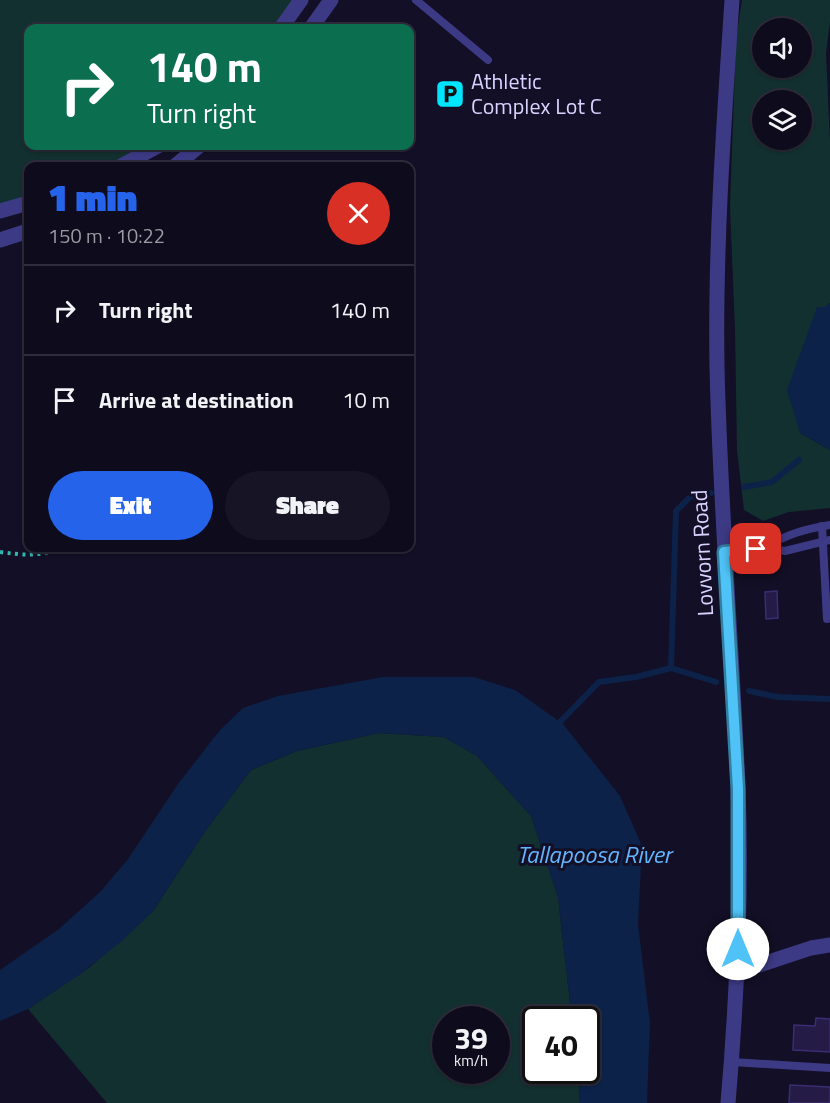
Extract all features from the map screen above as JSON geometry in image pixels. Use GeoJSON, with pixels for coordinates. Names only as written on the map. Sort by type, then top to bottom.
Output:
{"type":"FeatureCollection","features":[{"type":"Feature","properties":{"kind":"street"},"geometry":{"type":"LineString","coordinates":[[284,24],[301,0]]}},
{"type":"Feature","properties":{"kind":"street"},"geometry":{"type":"LineString","coordinates":[[314,24],[331,0]]}},
{"type":"Feature","properties":{"kind":"street","name":"Lovvorn Road"},"geometry":{"type":"LineString","coordinates":[[728,1103],[738,972],[738,789],[724,552],[717,353],[721,169],[732,0]]}},
{"type":"Feature","properties":{"kind":"street"},"geometry":{"type":"LineString","coordinates":[[128,162],[151,150]]}},
{"type":"Feature","properties":{"kind":"street"},"geometry":{"type":"LineString","coordinates":[[180,162],[194,150]]}},
{"type":"Feature","properties":{"kind":"street"},"geometry":{"type":"LineString","coordinates":[[0,212],[24,203]]}},
{"type":"Feature","properties":{"kind":"street"},"geometry":{"type":"LineString","coordinates":[[0,240],[24,232]]}},
{"type":"Feature","properties":{"kind":"street"},"geometry":{"type":"LineString","coordinates":[[738,972],[811,948],[830,945]]}},
{"type":"Feature","properties":{"kind":"lane"},"geometry":{"type":"LineString","coordinates":[[416,0],[488,60]]}},
{"type":"Feature","properties":{"kind":"lane"},"geometry":{"type":"LineString","coordinates":[[765,548],[782,537],[826,526],[827,619]]}},
{"type":"Feature","properties":{"kind":"lane"},"geometry":{"type":"LineString","coordinates":[[724,552],[765,548],[785,551],[826,541]]}},
{"type":"Feature","properties":{"kind":"lane"},"geometry":{"type":"LineString","coordinates":[[732,1062],[830,1068]]}},
{"type":"Feature","properties":{"kind":"path"},"geometry":{"type":"LineString","coordinates":[[0,552],[19,555],[51,552]]}},
{"type":"Feature","properties":{"kind":"green space"},"geometry":{"type":"Polygon","coordinates":[[[0,0],[297,0],[280,24],[24,24],[24,150],[142,150],[121,162],[24,162],[24,202],[0,211],[0,0]]]}},
{"type":"Feature","properties":{"kind":"green space"},"geometry":{"type":"Polygon","coordinates":[[[742,0],[830,0],[826,53],[830,142],[830,303],[825,307],[800,433],[830,450],[830,508],[789,512],[763,521],[744,510],[737,450],[730,206],[736,40],[742,0]]]}},
{"type":"Feature","properties":{"kind":"green space"},"geometry":{"type":"Polygon","coordinates":[[[379,733],[444,737],[477,756],[531,816],[558,897],[570,1006],[522,1006],[522,1084],[579,1084],[580,1103],[107,1103],[28,1009],[90,967],[153,911],[206,830],[251,770],[297,751],[379,733]]]}},
{"type":"Feature","properties":{"kind":"water"},"geometry":{"type":"Polygon","coordinates":[[[830,303],[830,450],[800,433],[787,390],[817,307],[825,307],[830,303]]]}},
{"type":"Feature","properties":{"kind":"water","name":"Tallapoosa River"},"geometry":{"type":"Polygon","coordinates":[[[383,677],[474,677],[515,690],[563,724],[620,796],[642,846],[638,924],[650,1023],[647,1103],[580,1103],[579,1084],[600,1084],[600,1006],[570,1006],[558,897],[531,816],[477,756],[444,737],[379,733],[297,751],[251,770],[206,830],[153,911],[123,940],[79,975],[28,1009],[0,1021],[0,970],[59,929],[101,891],[128,859],[178,784],[220,730],[243,708],[278,696],[383,677]]]}},
{"type":"Feature","properties":{"kind":"building"},"geometry":{"type":"Polygon","coordinates":[[[777,591],[778,618],[766,619],[765,592],[777,591]]]}},
{"type":"Feature","properties":{"kind":"building"},"geometry":{"type":"Polygon","coordinates":[[[816,1018],[830,1019],[830,1052],[793,1050],[794,1025],[815,1026],[816,1018]]]}},
{"type":"Feature","properties":{"kind":"building"},"geometry":{"type":"Polygon","coordinates":[[[790,1085],[830,1087],[830,1103],[789,1103],[790,1085]]]}},
{"type":"Feature","properties":{"kind":"waterway"},"geometry":{"type":"LineString","coordinates":[[744,487],[772,482],[799,460]]}},
{"type":"Feature","properties":{"kind":"waterway"},"geometry":{"type":"LineString","coordinates":[[671,668],[676,511],[690,497],[711,493]]}},
{"type":"Feature","properties":{"kind":"waterway"},"geometry":{"type":"LineString","coordinates":[[556,726],[599,682],[636,677],[671,668],[716,682]]}},
{"type":"Feature","properties":{"kind":"waterway"},"geometry":{"type":"LineString","coordinates":[[749,691],[778,697],[830,699]]}},
{"type":"Feature","properties":{"kind":"place","name":"Athletic Complex Lot C"},"geometry":{"type":"Point","coordinates":[450,94]}},
{"type":"Feature","properties":{"kind":"route"},"geometry":{"type":"LineString","coordinates":[[738,949],[738,789],[724,552],[756,549]]}}]}
